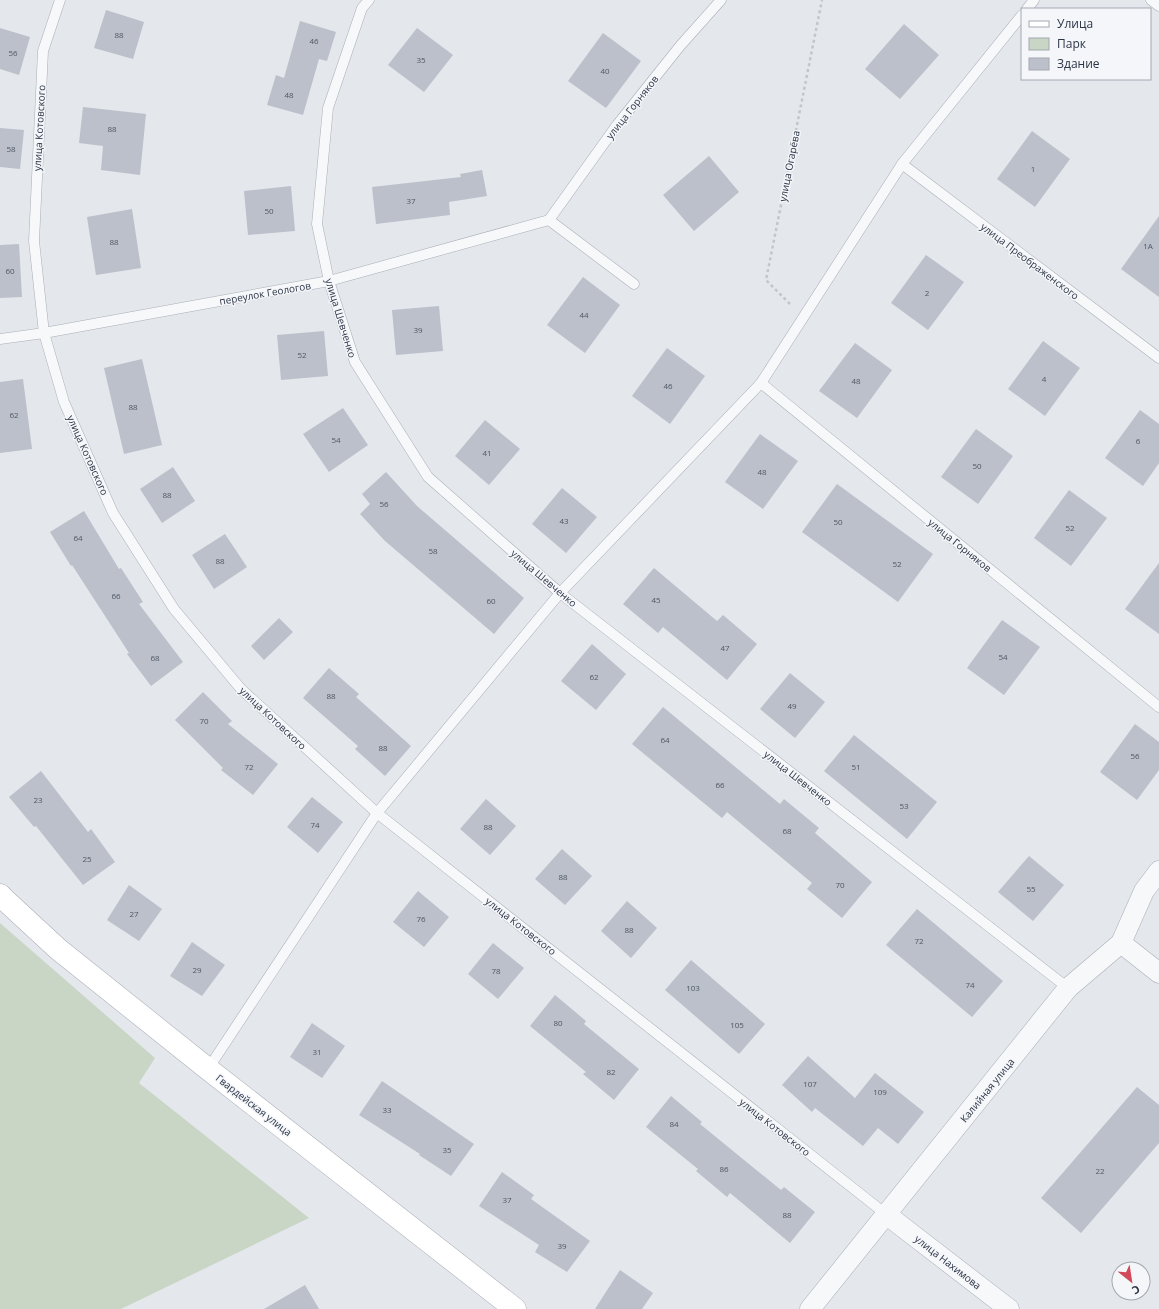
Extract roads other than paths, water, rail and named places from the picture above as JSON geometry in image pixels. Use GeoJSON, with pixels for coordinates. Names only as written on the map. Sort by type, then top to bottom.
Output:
{"type":"FeatureCollection","features":[{"type":"Feature","properties":{"kind":"main road","name":"Гвардейская улица"},"geometry":{"type":"LineString","coordinates":[[0,894],[58,949],[208,1069],[515,1309]]}},
{"type":"Feature","properties":{"kind":"street","name":"Калийная улица"},"geometry":{"type":"LineString","coordinates":[[810,1309],[1068,988],[1121,943],[1144,891],[1159,871]]}},
{"type":"Feature","properties":{"kind":"street"},"geometry":{"type":"LineString","coordinates":[[1121,943],[1159,973]]}},
{"type":"Feature","properties":{"kind":"street","name":"улица Нахимова"},"geometry":{"type":"LineString","coordinates":[[887,1215],[1009,1309]]}},
{"type":"Feature","properties":{"kind":"lane","name":"улица Котовского"},"geometry":{"type":"LineString","coordinates":[[60,0],[43,52],[34,242],[44,333],[64,402],[113,513],[174,609],[241,689],[377,813],[887,1215]]}},
{"type":"Feature","properties":{"kind":"lane","name":"улица Шевченко"},"geometry":{"type":"LineString","coordinates":[[369,0],[362,8],[328,108],[317,224],[329,281],[355,362],[428,477],[560,593],[1068,988]]}},
{"type":"Feature","properties":{"kind":"lane","name":"улица Горняков"},"geometry":{"type":"LineString","coordinates":[[549,220],[617,125],[680,46],[720,0]]}},
{"type":"Feature","properties":{"kind":"lane"},"geometry":{"type":"LineString","coordinates":[[1028,8],[1034,0]]}},
{"type":"Feature","properties":{"kind":"lane"},"geometry":{"type":"LineString","coordinates":[[1151,0],[1159,6]]}},
{"type":"Feature","properties":{"kind":"lane"},"geometry":{"type":"LineString","coordinates":[[208,1069],[377,813],[560,593],[761,383],[902,164],[1021,16]]}},
{"type":"Feature","properties":{"kind":"lane","name":"улица Преображенского"},"geometry":{"type":"LineString","coordinates":[[902,164],[1159,358]]}},
{"type":"Feature","properties":{"kind":"lane","name":"переулок Геологов"},"geometry":{"type":"LineString","coordinates":[[0,339],[44,333],[329,281],[549,220]]}},
{"type":"Feature","properties":{"kind":"lane"},"geometry":{"type":"LineString","coordinates":[[549,220],[634,284]]}},
{"type":"Feature","properties":{"kind":"lane","name":"улица Горняков"},"geometry":{"type":"LineString","coordinates":[[761,383],[1159,707]]}}]}
